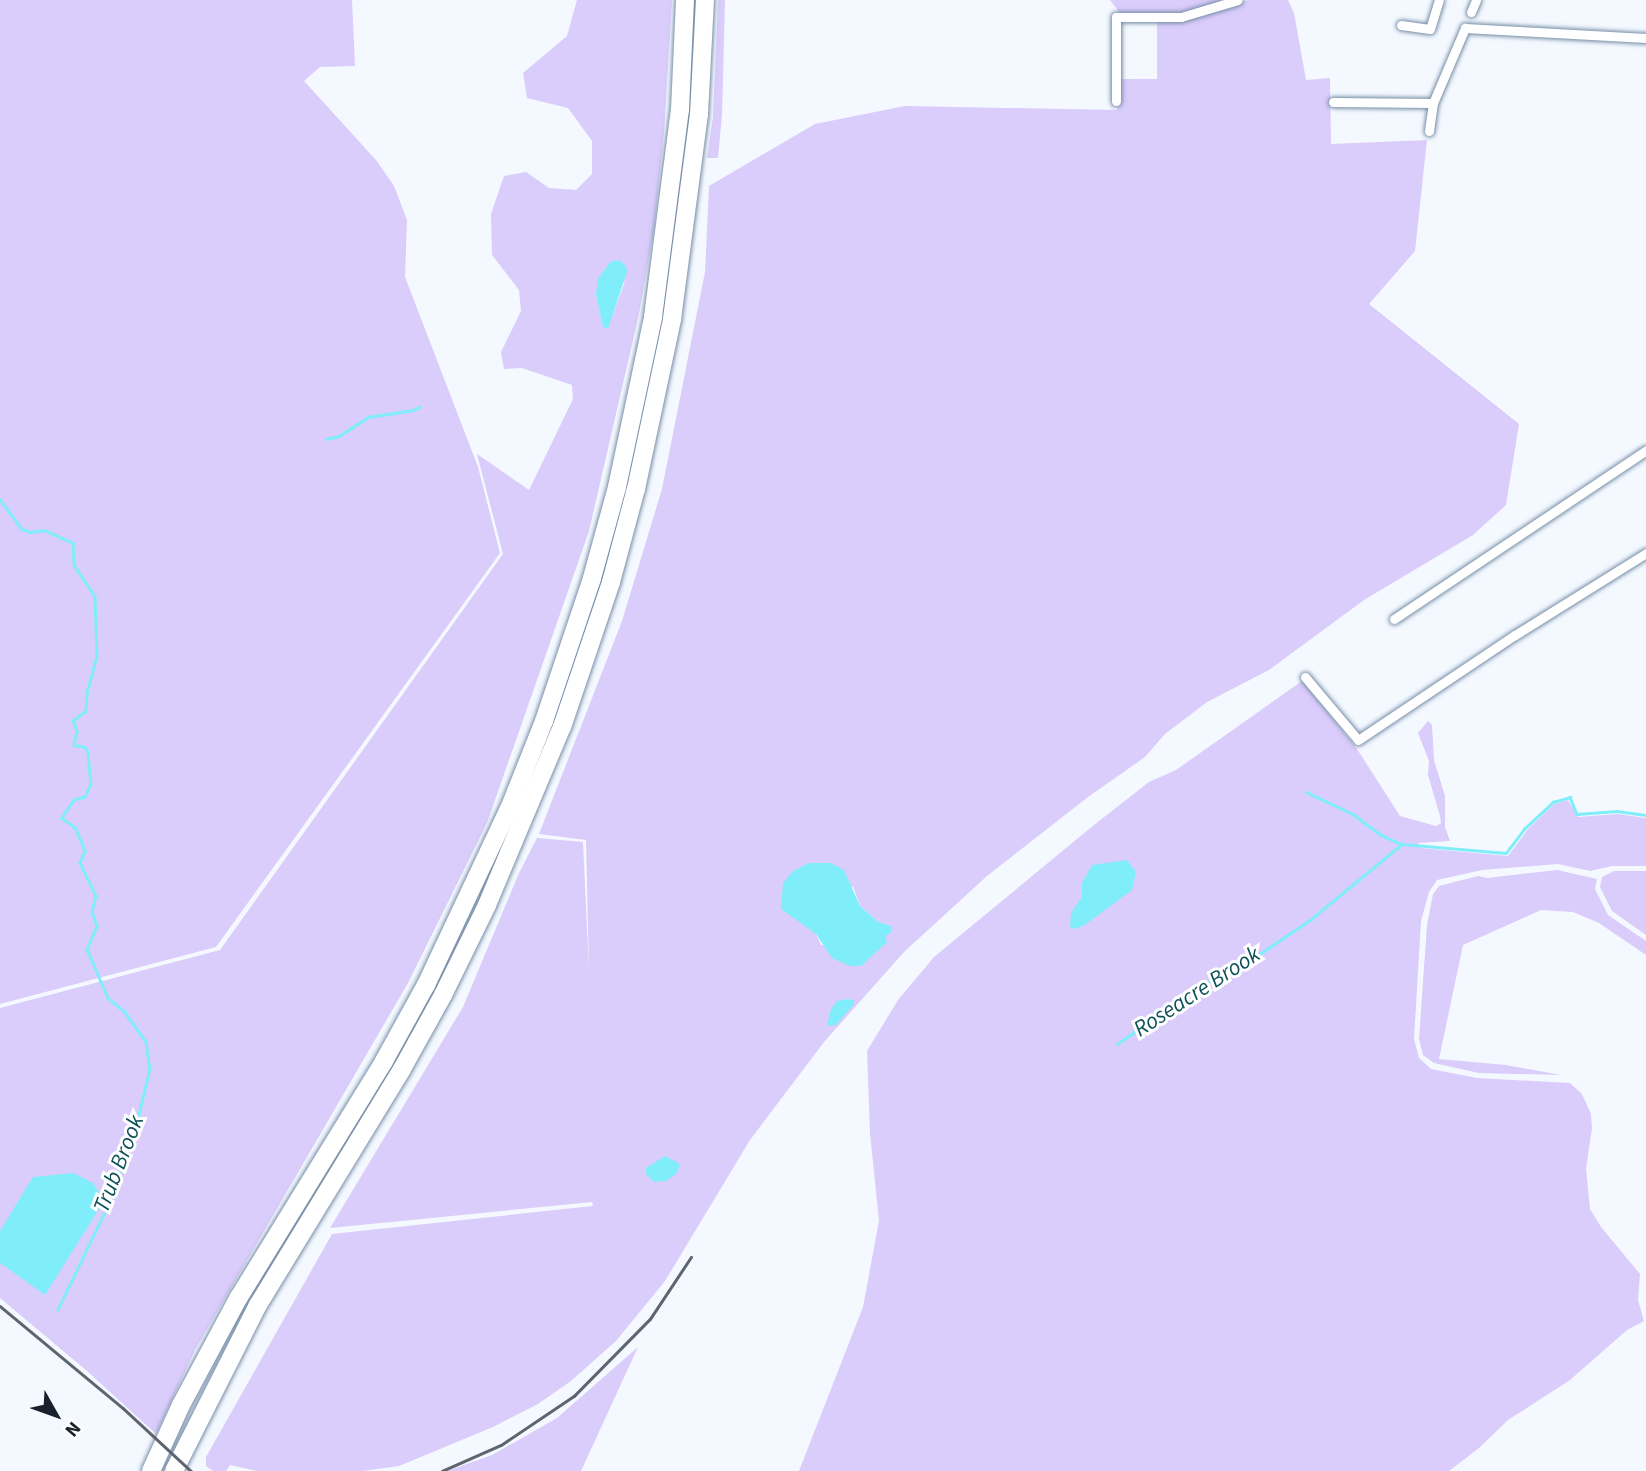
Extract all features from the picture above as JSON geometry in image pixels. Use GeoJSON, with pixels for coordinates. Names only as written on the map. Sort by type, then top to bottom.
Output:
{"type":"FeatureCollection","features":[{"type":"Feature","properties":{"kind":"highway"},"geometry":{"type":"LineString","coordinates":[[151,1471],[181,1405],[239,1297],[384,1061],[426,985],[509,809],[544,721],[592,578],[617,486],[651,330],[680,110],[685,0]]}},
{"type":"Feature","properties":{"kind":"highway"},"geometry":{"type":"LineString","coordinates":[[174,1471],[258,1305],[402,1069],[443,995],[492,894],[562,727],[611,582],[636,489],[665,357],[688,215],[699,114],[705,0]]}},
{"type":"Feature","properties":{"kind":"street"},"geometry":{"type":"LineString","coordinates":[[1116,102],[1116,18],[1181,17],[1238,0]]}},
{"type":"Feature","properties":{"kind":"street"},"geometry":{"type":"LineString","coordinates":[[1401,25],[1430,29],[1439,0]]}},
{"type":"Feature","properties":{"kind":"street"},"geometry":{"type":"LineString","coordinates":[[1471,12],[1476,0]]}},
{"type":"Feature","properties":{"kind":"street"},"geometry":{"type":"LineString","coordinates":[[1429,131],[1433,103],[1465,28],[1646,38]]}},
{"type":"Feature","properties":{"kind":"street"},"geometry":{"type":"LineString","coordinates":[[1333,102],[1433,103]]}},
{"type":"Feature","properties":{"kind":"street"},"geometry":{"type":"LineString","coordinates":[[1394,619],[1646,450]]}},
{"type":"Feature","properties":{"kind":"street"},"geometry":{"type":"LineString","coordinates":[[1305,677],[1358,740],[1515,635],[1646,553]]}},
{"type":"Feature","properties":{"kind":"shaded area"},"geometry":{"type":"Polygon","coordinates":[[[0,0],[352,0],[355,66],[320,67],[304,81],[376,160],[394,186],[407,220],[405,277],[478,467],[500,553],[216,947],[0,1004],[0,0]]]}},
{"type":"Feature","properties":{"kind":"shaded area"},"geometry":{"type":"Polygon","coordinates":[[[577,0],[672,0],[664,133],[654,229],[639,314],[589,531],[487,823],[408,983],[195,1350],[156,1434],[87,1371],[0,1298],[0,1008],[220,950],[503,554],[477,454],[529,490],[573,399],[572,385],[522,368],[504,369],[501,352],[521,311],[519,290],[492,255],[491,214],[504,176],[526,172],[549,188],[576,190],[592,174],[592,141],[568,108],[527,98],[523,73],[567,36],[577,0]],[[626,266],[596,295],[603,326],[608,328],[624,284],[626,266]]]}},
{"type":"Feature","properties":{"kind":"shaded area"},"geometry":{"type":"Polygon","coordinates":[[[718,0],[725,0],[722,115],[718,158],[707,158],[713,117],[718,0]]]}},
{"type":"Feature","properties":{"kind":"shaded area"},"geometry":{"type":"Polygon","coordinates":[[[1110,0],[1232,0],[1183,15],[1120,13],[1110,0]]]}},
{"type":"Feature","properties":{"kind":"shaded area"},"geometry":{"type":"Polygon","coordinates":[[[1248,0],[1288,0],[1294,13],[1306,80],[1330,78],[1331,144],[1427,140],[1415,251],[1369,304],[1519,424],[1506,505],[1473,535],[1364,600],[1269,670],[1207,702],[1165,734],[1145,757],[1088,797],[987,876],[904,952],[824,1042],[750,1140],[665,1281],[616,1341],[571,1381],[538,1404],[493,1427],[399,1466],[363,1471],[257,1471],[230,1465],[226,1471],[213,1471],[206,1466],[206,1457],[332,1234],[593,1206],[592,1202],[330,1228],[463,1007],[519,873],[537,838],[583,842],[589,971],[586,840],[539,834],[622,621],[662,489],[705,272],[709,186],[815,124],[905,106],[1117,110],[1119,79],[1157,79],[1157,21],[1181,21],[1248,0]],[[853,886],[816,934],[821,945],[885,936],[891,926],[878,922],[860,906],[853,886]]]}},
{"type":"Feature","properties":{"kind":"shaded area"},"geometry":{"type":"Polygon","coordinates":[[[1302,681],[1357,749],[1400,816],[1436,826],[1441,823],[1440,816],[1428,775],[1429,761],[1418,733],[1428,721],[1432,725],[1434,760],[1445,796],[1445,827],[1450,841],[1418,843],[1421,848],[1508,856],[1528,829],[1554,804],[1568,800],[1578,817],[1618,814],[1646,818],[1646,866],[1612,866],[1590,871],[1558,864],[1482,870],[1437,880],[1429,892],[1421,921],[1414,1039],[1419,1058],[1431,1069],[1477,1078],[1570,1083],[1582,1094],[1591,1114],[1592,1128],[1586,1169],[1590,1209],[1601,1227],[1640,1274],[1638,1300],[1644,1321],[1627,1330],[1570,1380],[1508,1420],[1479,1448],[1449,1471],[799,1471],[863,1307],[879,1221],[870,1133],[867,1051],[898,1000],[934,957],[1094,825],[1149,782],[1176,770],[1302,681]]]}},
{"type":"Feature","properties":{"kind":"shaded area"},"geometry":{"type":"Polygon","coordinates":[[[1557,870],[1597,879],[1595,889],[1608,915],[1646,941],[1646,955],[1599,923],[1573,912],[1541,910],[1463,945],[1439,1059],[1506,1065],[1561,1075],[1479,1073],[1434,1063],[1423,1055],[1419,1039],[1427,925],[1433,894],[1439,886],[1478,876],[1487,878],[1557,870]]]}},
{"type":"Feature","properties":{"kind":"shaded area"},"geometry":{"type":"Polygon","coordinates":[[[1614,871],[1646,871],[1646,935],[1612,911],[1600,887],[1602,877],[1614,871]]]}},
{"type":"Feature","properties":{"kind":"shaded area"},"geometry":{"type":"Polygon","coordinates":[[[638,1347],[581,1471],[447,1471],[492,1455],[557,1418],[638,1347]]]}},
{"type":"Feature","properties":{"kind":"water"},"geometry":{"type":"Polygon","coordinates":[[[619,260],[626,266],[627,272],[608,329],[603,327],[596,295],[598,279],[610,262],[619,260]]]}},
{"type":"Feature","properties":{"kind":"water"},"geometry":{"type":"Polygon","coordinates":[[[1127,860],[1136,872],[1132,890],[1086,924],[1076,929],[1070,927],[1071,913],[1082,897],[1082,883],[1092,865],[1127,860]]]}},
{"type":"Feature","properties":{"kind":"water"},"geometry":{"type":"Polygon","coordinates":[[[809,863],[831,863],[844,870],[860,906],[878,922],[891,926],[892,932],[885,936],[887,942],[861,966],[850,966],[832,958],[816,934],[781,909],[783,883],[793,871],[809,863]]]}},
{"type":"Feature","properties":{"kind":"water"},"geometry":{"type":"Polygon","coordinates":[[[854,1000],[854,1004],[836,1025],[827,1026],[831,1009],[837,1001],[854,1000]]]}},
{"type":"Feature","properties":{"kind":"water"},"geometry":{"type":"Polygon","coordinates":[[[665,1156],[680,1164],[676,1174],[666,1181],[654,1182],[646,1174],[646,1168],[665,1156]]]}},
{"type":"Feature","properties":{"kind":"water"},"geometry":{"type":"Polygon","coordinates":[[[73,1173],[93,1183],[104,1201],[45,1295],[0,1263],[0,1231],[33,1177],[73,1173]]]}},
{"type":"Feature","properties":{"kind":"waterway"},"geometry":{"type":"LineString","coordinates":[[326,439],[339,436],[368,417],[419,407]]}},
{"type":"Feature","properties":{"kind":"waterway","name":"Trub Brook"},"geometry":{"type":"LineString","coordinates":[[0,499],[22,529],[30,532],[44,530],[73,543],[74,565],[95,596],[97,656],[87,694],[86,711],[73,721],[77,731],[74,745],[85,747],[88,752],[91,784],[85,797],[74,800],[62,818],[75,827],[79,836],[85,851],[80,863],[96,896],[92,912],[97,926],[87,949],[108,998],[125,1012],[146,1042],[150,1069],[133,1140],[108,1206],[58,1310]]}},
{"type":"Feature","properties":{"kind":"waterway","name":"Roseacre Brook"},"geometry":{"type":"LineString","coordinates":[[1306,792],[1353,814],[1381,835],[1401,844]]}},
{"type":"Feature","properties":{"kind":"waterway"},"geometry":{"type":"LineString","coordinates":[[1117,1044],[1219,974],[1243,965],[1310,920],[1402,844],[1506,853],[1524,829],[1553,802],[1570,797],[1577,814],[1617,811],[1646,815]]}},
{"type":"Feature","properties":{"kind":"railway"},"geometry":{"type":"LineString","coordinates":[[442,1471],[501,1445],[574,1396],[650,1319],[691,1257]]}},
{"type":"Feature","properties":{"kind":"railway"},"geometry":{"type":"LineString","coordinates":[[0,1306],[123,1408],[191,1471]]}}]}
